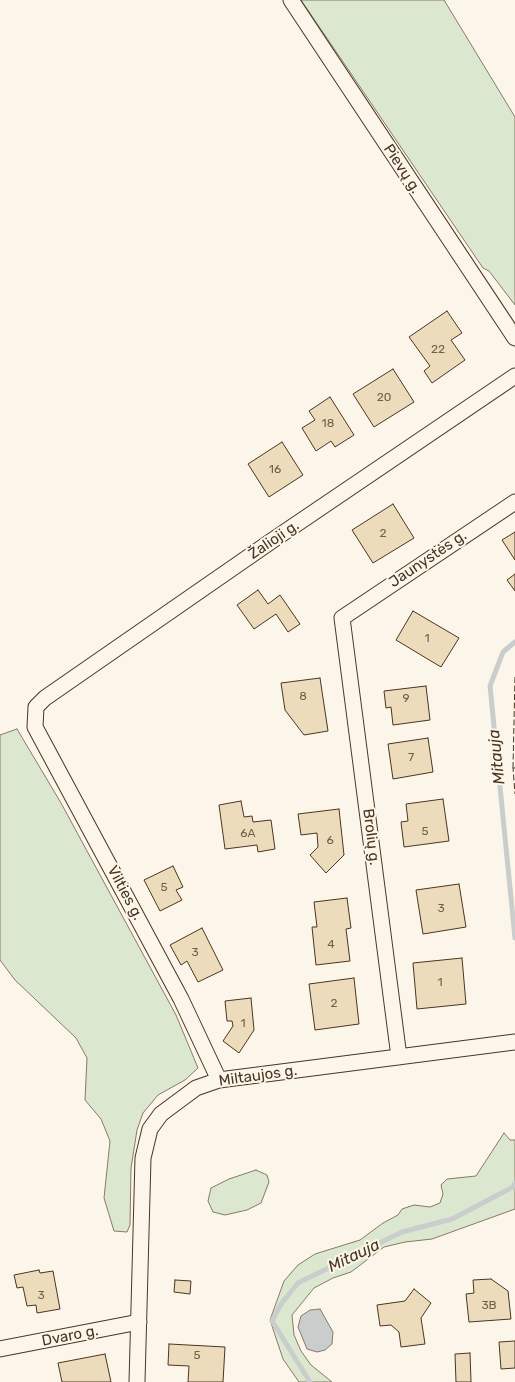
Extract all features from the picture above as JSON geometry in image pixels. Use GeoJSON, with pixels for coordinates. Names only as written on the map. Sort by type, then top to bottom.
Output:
{"type":"FeatureCollection","features":[{"type":"Feature","properties":{"kind":"street","name":"Pievų g."},"geometry":{"type":"LineString","coordinates":[[291,0],[515,338]]}},
{"type":"Feature","properties":{"kind":"street","name":"Žalioji g."},"geometry":{"type":"LineString","coordinates":[[36,707],[45,698],[273,540],[515,376]]}},
{"type":"Feature","properties":{"kind":"street","name":"Jaunystės g."},"geometry":{"type":"LineString","coordinates":[[342,618],[515,502]]}},
{"type":"Feature","properties":{"kind":"street","name":"Brolių g."},"geometry":{"type":"LineString","coordinates":[[342,618],[399,1057]]}},
{"type":"Feature","properties":{"kind":"street","name":"Vilties g."},"geometry":{"type":"LineString","coordinates":[[36,707],[35,727],[182,999],[219,1080]]}},
{"type":"Feature","properties":{"kind":"street","name":"Miltaujos g."},"geometry":{"type":"LineString","coordinates":[[138,1382],[143,1158],[150,1129],[161,1114],[178,1099],[196,1088],[219,1080],[515,1042]]}},
{"type":"Feature","properties":{"kind":"street","name":"Dvaro g."},"geometry":{"type":"LineString","coordinates":[[0,1349],[140,1322]]}},
{"type":"Feature","properties":{"kind":"green space"},"geometry":{"type":"Polygon","coordinates":[[[301,0],[444,0],[515,117],[515,305],[489,271],[483,268],[301,0]]]}},
{"type":"Feature","properties":{"kind":"green space"},"geometry":{"type":"Polygon","coordinates":[[[17,729],[61,803],[176,1015],[198,1068],[185,1080],[158,1095],[143,1113],[137,1130],[131,1168],[130,1225],[127,1232],[114,1231],[104,1198],[110,1141],[101,1119],[85,1100],[87,1058],[76,1038],[15,980],[0,960],[0,735],[17,729]]]}},
{"type":"Feature","properties":{"kind":"green space"},"geometry":{"type":"Polygon","coordinates":[[[504,1133],[510,1140],[515,1140],[515,1209],[432,1239],[384,1247],[351,1272],[333,1278],[314,1288],[292,1315],[294,1335],[301,1351],[311,1365],[332,1382],[299,1382],[283,1359],[270,1320],[284,1281],[298,1265],[315,1254],[360,1240],[383,1223],[398,1215],[402,1209],[414,1205],[430,1207],[440,1203],[443,1194],[441,1185],[447,1179],[476,1176],[504,1133]]]}},
{"type":"Feature","properties":{"kind":"green space"},"geometry":{"type":"Polygon","coordinates":[[[256,1170],[267,1175],[269,1182],[261,1203],[247,1210],[225,1215],[213,1212],[208,1201],[211,1188],[229,1179],[256,1170]]]}},
{"type":"Feature","properties":{"kind":"shaded area"},"geometry":{"type":"Polygon","coordinates":[[[320,1309],[333,1332],[332,1344],[325,1350],[317,1352],[307,1349],[298,1327],[301,1316],[310,1310],[320,1309]]]}},
{"type":"Feature","properties":{"kind":"building"},"geometry":{"type":"Polygon","coordinates":[[[447,311],[462,333],[451,340],[465,360],[432,383],[424,371],[430,366],[409,337],[447,311]]]}},
{"type":"Feature","properties":{"kind":"building"},"geometry":{"type":"Polygon","coordinates":[[[393,369],[414,402],[374,427],[353,394],[393,369]]]}},
{"type":"Feature","properties":{"kind":"building"},"geometry":{"type":"Polygon","coordinates":[[[330,397],[354,435],[335,447],[331,441],[316,451],[302,428],[315,420],[309,411],[330,397]]]}},
{"type":"Feature","properties":{"kind":"building"},"geometry":{"type":"Polygon","coordinates":[[[282,442],[303,475],[269,497],[248,464],[282,442]]]}},
{"type":"Feature","properties":{"kind":"building"},"geometry":{"type":"Polygon","coordinates":[[[393,504],[414,538],[373,563],[352,530],[393,504]]]}},
{"type":"Feature","properties":{"kind":"building"},"geometry":{"type":"Polygon","coordinates":[[[515,532],[515,560],[502,540],[515,532]]]}},
{"type":"Feature","properties":{"kind":"building"},"geometry":{"type":"Polygon","coordinates":[[[515,574],[515,591],[507,580],[515,574]]]}},
{"type":"Feature","properties":{"kind":"building"},"geometry":{"type":"Polygon","coordinates":[[[258,590],[268,604],[280,595],[300,624],[288,632],[276,614],[254,629],[237,605],[258,590]]]}},
{"type":"Feature","properties":{"kind":"building"},"geometry":{"type":"Polygon","coordinates":[[[413,611],[459,638],[441,667],[396,640],[413,611]]]}},
{"type":"Feature","properties":{"kind":"building"},"geometry":{"type":"Polygon","coordinates":[[[320,678],[328,731],[304,735],[285,710],[281,683],[320,678]]]}},
{"type":"Feature","properties":{"kind":"building"},"geometry":{"type":"Polygon","coordinates":[[[426,686],[430,720],[393,725],[391,707],[386,708],[384,691],[426,686]]]}},
{"type":"Feature","properties":{"kind":"building"},"geometry":{"type":"Polygon","coordinates":[[[428,738],[433,772],[393,779],[388,744],[428,738]]]}},
{"type":"Feature","properties":{"kind":"building"},"geometry":{"type":"Polygon","coordinates":[[[443,799],[449,841],[404,847],[401,822],[408,821],[406,804],[443,799]]]}},
{"type":"Feature","properties":{"kind":"building"},"geometry":{"type":"Polygon","coordinates":[[[241,801],[244,817],[252,816],[253,822],[271,820],[275,849],[258,852],[257,845],[225,849],[219,805],[241,801]]]}},
{"type":"Feature","properties":{"kind":"building"},"geometry":{"type":"Polygon","coordinates":[[[339,809],[344,855],[326,873],[310,855],[318,847],[317,833],[301,835],[298,814],[339,809]]]}},
{"type":"Feature","properties":{"kind":"building"},"geometry":{"type":"Polygon","coordinates":[[[173,866],[183,887],[176,890],[182,900],[160,911],[144,880],[173,866]]]}},
{"type":"Feature","properties":{"kind":"building"},"geometry":{"type":"Polygon","coordinates":[[[459,884],[466,927],[423,934],[416,890],[459,884]]]}},
{"type":"Feature","properties":{"kind":"building"},"geometry":{"type":"Polygon","coordinates":[[[347,898],[351,928],[346,929],[350,961],[316,965],[312,927],[317,927],[314,902],[347,898]]]}},
{"type":"Feature","properties":{"kind":"building"},"geometry":{"type":"Polygon","coordinates":[[[202,928],[223,970],[198,982],[187,961],[181,965],[170,945],[202,928]]]}},
{"type":"Feature","properties":{"kind":"building"},"geometry":{"type":"Polygon","coordinates":[[[462,958],[466,1004],[417,1009],[413,963],[462,958]]]}},
{"type":"Feature","properties":{"kind":"building"},"geometry":{"type":"Polygon","coordinates":[[[354,978],[359,1024],[315,1030],[309,984],[354,978]]]}},
{"type":"Feature","properties":{"kind":"building"},"geometry":{"type":"Polygon","coordinates":[[[251,998],[254,1030],[239,1053],[223,1041],[233,1026],[232,1021],[227,1021],[225,1001],[251,998]]]}},
{"type":"Feature","properties":{"kind":"building"},"geometry":{"type":"Polygon","coordinates":[[[39,1270],[40,1273],[53,1271],[60,1309],[37,1313],[36,1305],[27,1306],[23,1287],[17,1288],[14,1275],[39,1270]]]}},
{"type":"Feature","properties":{"kind":"building"},"geometry":{"type":"Polygon","coordinates":[[[491,1279],[508,1291],[511,1319],[469,1322],[466,1294],[474,1293],[473,1280],[491,1279]]]}},
{"type":"Feature","properties":{"kind":"building"},"geometry":{"type":"Polygon","coordinates":[[[175,1280],[191,1281],[190,1294],[174,1292],[175,1280]]]}},
{"type":"Feature","properties":{"kind":"building"},"geometry":{"type":"Polygon","coordinates":[[[414,1289],[431,1303],[421,1318],[425,1344],[401,1347],[399,1332],[391,1325],[380,1326],[377,1305],[405,1301],[414,1289]]]}},
{"type":"Feature","properties":{"kind":"building"},"geometry":{"type":"Polygon","coordinates":[[[515,1341],[515,1368],[501,1369],[499,1342],[515,1341]]]}},
{"type":"Feature","properties":{"kind":"building"},"geometry":{"type":"Polygon","coordinates":[[[169,1344],[225,1347],[223,1382],[188,1382],[189,1366],[168,1365],[169,1344]]]}},
{"type":"Feature","properties":{"kind":"building"},"geometry":{"type":"Polygon","coordinates":[[[470,1353],[471,1382],[456,1382],[455,1354],[470,1353]]]}},
{"type":"Feature","properties":{"kind":"building"},"geometry":{"type":"Polygon","coordinates":[[[105,1354],[111,1382],[62,1382],[58,1363],[105,1354]]]}},
{"type":"Feature","properties":{"kind":"waterway","name":"Mitauja"},"geometry":{"type":"LineString","coordinates":[[515,642],[503,652],[490,686],[515,938]]}},
{"type":"Feature","properties":{"kind":"waterway","name":"Mitauja"},"geometry":{"type":"LineString","coordinates":[[310,1382],[272,1321],[281,1304],[298,1283],[402,1232],[452,1219],[513,1187],[515,1183]]}},
{"type":"Feature","properties":{"kind":"fence"},"geometry":{"type":"LineString","coordinates":[[513,768],[515,676]]}},
{"type":"Feature","properties":{"kind":"fence"},"geometry":{"type":"LineString","coordinates":[[515,768],[513,768],[515,794]]}}]}
